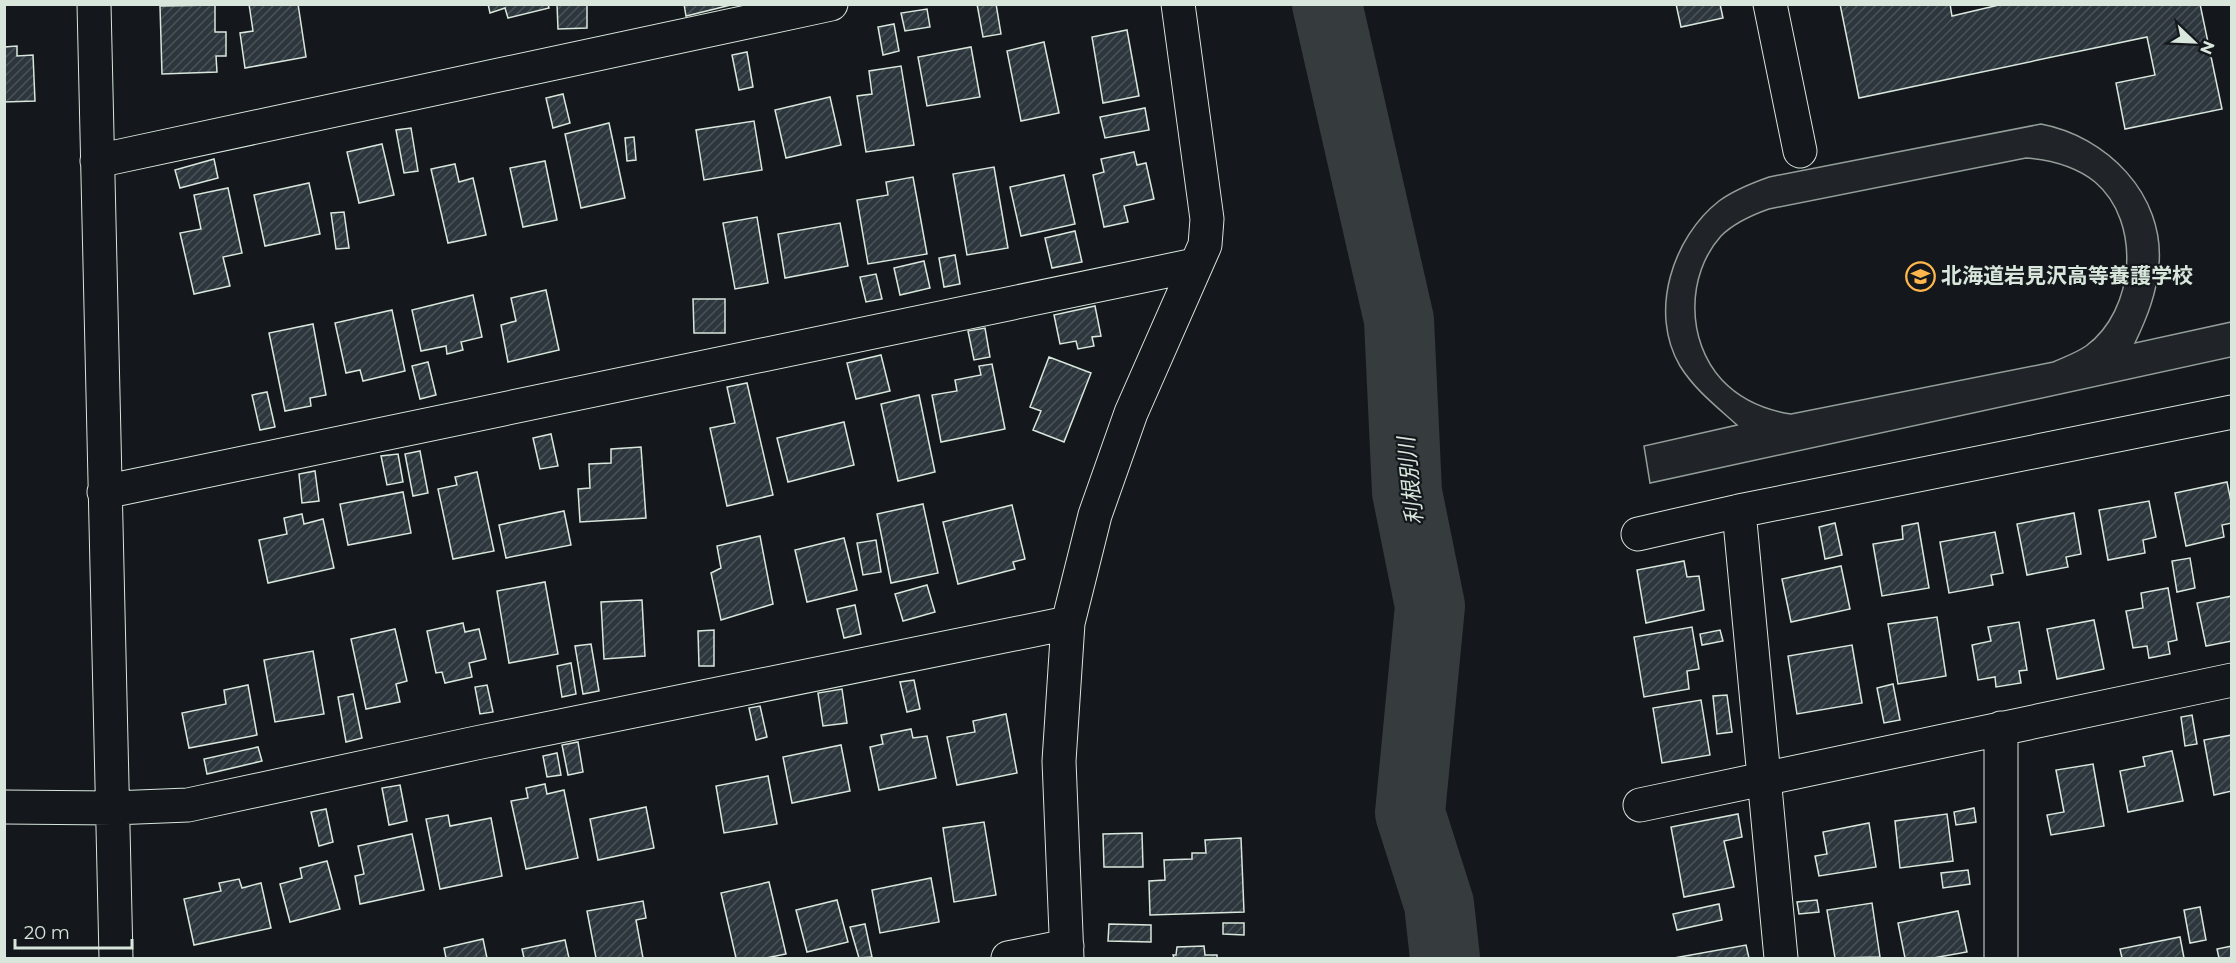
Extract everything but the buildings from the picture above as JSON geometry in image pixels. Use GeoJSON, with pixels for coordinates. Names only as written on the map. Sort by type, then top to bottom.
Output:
{"type":"FeatureCollection","features":[{"type":"Feature","properties":{"kind":"street"},"geometry":{"type":"LineString","coordinates":[[94,4],[116,958]]}},
{"type":"Feature","properties":{"kind":"street"},"geometry":{"type":"LineString","coordinates":[[97,161],[831,4]]}},
{"type":"Feature","properties":{"kind":"street"},"geometry":{"type":"LineString","coordinates":[[1008,958],[1067,952],[1059,761],[1068,623],[1095,515],[1131,413],[1205,245],[1207,219],[1178,4]]}},
{"type":"Feature","properties":{"kind":"street"},"geometry":{"type":"LineString","coordinates":[[1770,4],[1800,151]]}},
{"type":"Feature","properties":{"kind":"street"},"geometry":{"type":"LineString","coordinates":[[104,492],[1195,265]]}},
{"type":"Feature","properties":{"kind":"street"},"geometry":{"type":"LineString","coordinates":[[1638,534],[1739,511],[2232,412]]}},
{"type":"Feature","properties":{"kind":"street"},"geometry":{"type":"LineString","coordinates":[[1739,511],[1781,958]]}},
{"type":"Feature","properties":{"kind":"street"},"geometry":{"type":"LineString","coordinates":[[4,807],[113,808],[188,805],[499,738],[1068,623]]}},
{"type":"Feature","properties":{"kind":"street"},"geometry":{"type":"LineString","coordinates":[[1640,805],[2232,680]]}},
{"type":"Feature","properties":{"kind":"street"},"geometry":{"type":"LineString","coordinates":[[2001,728],[2001,958]]}},
{"type":"Feature","properties":{"kind":"shaded area"},"geometry":{"type":"Polygon","coordinates":[[[2041,124],[2065,131],[2088,141],[2127,172],[2141,192],[2152,215],[2158,239],[2158,275],[2151,305],[2135,343],[2231,322],[2231,357],[1650,483],[1644,446],[1737,425],[1699,390],[1680,366],[1671,345],[1666,322],[1666,300],[1670,277],[1678,255],[1689,234],[1703,216],[1731,193],[1769,177],[2041,124]],[[2026,158],[1769,209],[1737,223],[1721,236],[1710,252],[1701,269],[1696,288],[1697,328],[1710,364],[1729,387],[1745,398],[1772,410],[1791,414],[2053,362],[2086,346],[2102,330],[2115,311],[2123,289],[2126,242],[2120,219],[2110,199],[2087,176],[2054,162],[2026,158]]]}},
{"type":"Feature","properties":{"kind":"waterway","name":"利根別川"},"geometry":{"type":"LineString","coordinates":[[1327,4],[1399,320],[1407,492],[1430,606],[1410,813],[1439,904],[1445,958]]}},
{"type":"Feature","properties":{"kind":"place","name":"北海道岩見沢高等養護学校"},"geometry":{"type":"Point","coordinates":[1920,276]}}]}
